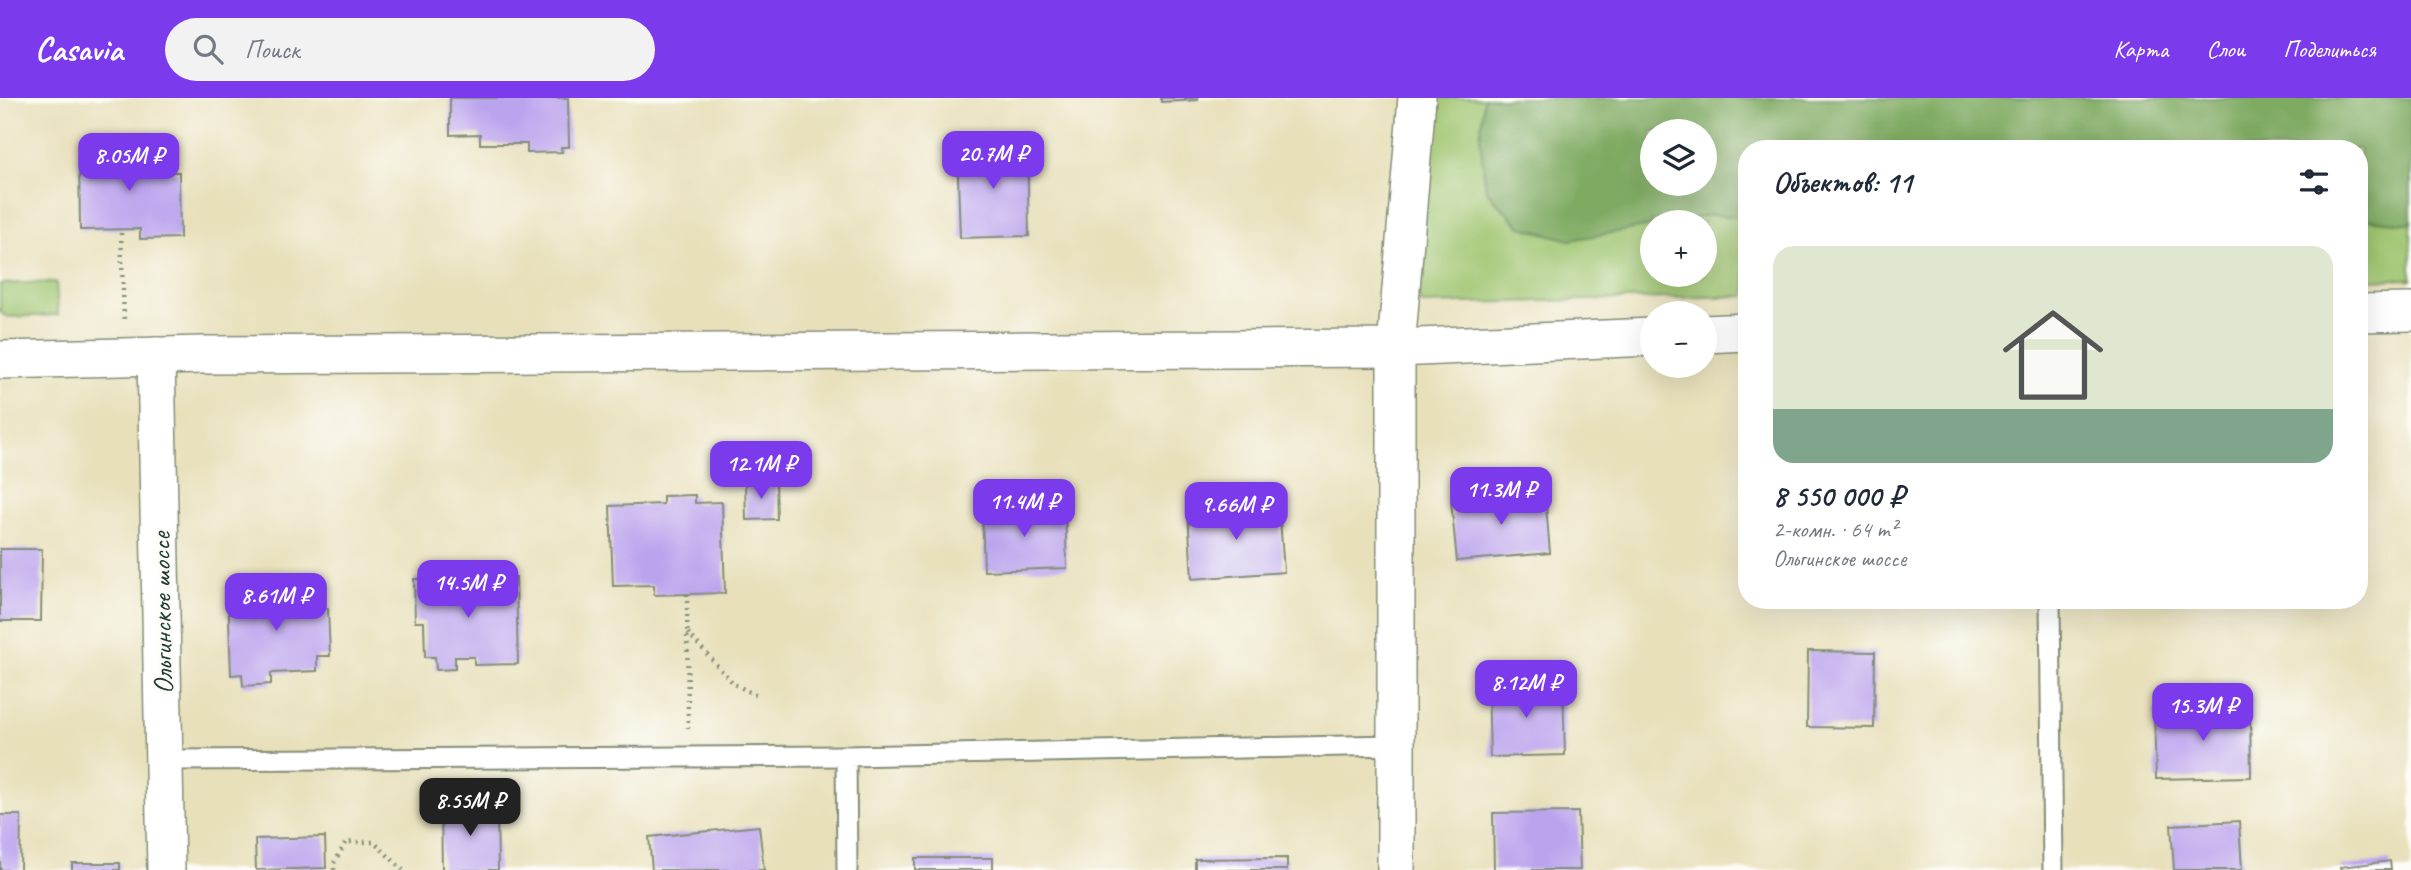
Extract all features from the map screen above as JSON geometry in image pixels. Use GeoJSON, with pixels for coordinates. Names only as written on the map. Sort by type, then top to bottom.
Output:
{"type":"FeatureCollection","features":[{"type":"Feature","properties":{"kind":"street"},"geometry":{"type":"LineString","coordinates":[[1396,870],[1396,348],[1417,98]]}},
{"type":"Feature","properties":{"kind":"street"},"geometry":{"type":"LineString","coordinates":[[2368,313],[2411,312]]}},
{"type":"Feature","properties":{"kind":"street"},"geometry":{"type":"LineString","coordinates":[[1717,333],[1738,332]]}},
{"type":"Feature","properties":{"kind":"street"},"geometry":{"type":"LineString","coordinates":[[0,360],[156,356],[1396,348],[1640,338]]}},
{"type":"Feature","properties":{"kind":"street","name":"Ольгинское шоссе"},"geometry":{"type":"LineString","coordinates":[[156,356],[167,870]]}},
{"type":"Feature","properties":{"kind":"lane"},"geometry":{"type":"LineString","coordinates":[[156,356],[167,760],[167,870]]}},
{"type":"Feature","properties":{"kind":"lane"},"geometry":{"type":"LineString","coordinates":[[2050,609],[2053,870]]}},
{"type":"Feature","properties":{"kind":"lane"},"geometry":{"type":"LineString","coordinates":[[167,760],[846,756],[1395,745]]}},
{"type":"Feature","properties":{"kind":"lane"},"geometry":{"type":"LineString","coordinates":[[846,756],[847,870]]}},
{"type":"Feature","properties":{"kind":"path"},"geometry":{"type":"LineString","coordinates":[[121,233],[123,282]]}},
{"type":"Feature","properties":{"kind":"path"},"geometry":{"type":"LineString","coordinates":[[687,594],[688,712]]}},
{"type":"Feature","properties":{"kind":"path"},"geometry":{"type":"LineString","coordinates":[[687,632],[734,684],[758,697]]}},
{"type":"Feature","properties":{"kind":"path"},"geometry":{"type":"LineString","coordinates":[[334,870],[334,863],[346,842],[374,842],[403,870]]}},
{"type":"Feature","properties":{"kind":"green space"},"geometry":{"type":"Polygon","coordinates":[[[1429,98],[2411,98],[2411,279],[2368,280],[2368,140],[1738,140],[1738,296],[1422,304],[1405,268],[1429,98]]]}},
{"type":"Feature","properties":{"kind":"green space"},"geometry":{"type":"Polygon","coordinates":[[[1484,98],[2411,98],[2411,224],[2368,219],[2368,140],[1738,140],[1738,217],[1717,215],[1717,210],[1640,210],[1640,228],[1570,240],[1521,227],[1486,191],[1480,138],[1484,98]]]}},
{"type":"Feature","properties":{"kind":"green space"},"geometry":{"type":"Polygon","coordinates":[[[56,282],[58,315],[7,317],[0,312],[0,284],[56,282]]]}},
{"type":"Feature","properties":{"kind":"building"},"geometry":{"type":"Polygon","coordinates":[[[450,98],[568,98],[569,147],[561,147],[562,152],[527,153],[527,144],[480,144],[480,134],[450,135],[450,98]]]}},
{"type":"Feature","properties":{"kind":"building"},"geometry":{"type":"Polygon","coordinates":[[[1161,98],[1198,98],[1198,100],[1161,102],[1161,98]]]}},
{"type":"Feature","properties":{"kind":"building"},"geometry":{"type":"Polygon","coordinates":[[[1027,144],[1029,236],[960,238],[957,146],[1027,144]]]}},
{"type":"Feature","properties":{"kind":"building"},"geometry":{"type":"Polygon","coordinates":[[[162,149],[162,172],[179,172],[180,238],[140,239],[140,229],[80,230],[79,150],[162,149]]]}},
{"type":"Feature","properties":{"kind":"building"},"geometry":{"type":"Polygon","coordinates":[[[745,483],[776,483],[777,519],[746,520],[745,483]]]}},
{"type":"Feature","properties":{"kind":"building"},"geometry":{"type":"Polygon","coordinates":[[[1545,493],[1550,553],[1457,561],[1451,501],[1545,493]]]}},
{"type":"Feature","properties":{"kind":"building"},"geometry":{"type":"Polygon","coordinates":[[[695,495],[695,503],[722,502],[725,593],[654,595],[654,585],[613,586],[610,506],[663,504],[663,496],[695,495]]]}},
{"type":"Feature","properties":{"kind":"building"},"geometry":{"type":"Polygon","coordinates":[[[1279,505],[1284,572],[1192,579],[1188,512],[1279,505]]]}},
{"type":"Feature","properties":{"kind":"building"},"geometry":{"type":"Polygon","coordinates":[[[1065,508],[1067,568],[984,571],[982,510],[1065,508]]]}},
{"type":"Feature","properties":{"kind":"building"},"geometry":{"type":"Polygon","coordinates":[[[0,549],[42,549],[41,621],[0,621],[0,549]]]}},
{"type":"Feature","properties":{"kind":"building"},"geometry":{"type":"Polygon","coordinates":[[[516,577],[518,664],[474,665],[474,657],[455,657],[455,669],[436,670],[435,657],[425,657],[424,622],[415,622],[414,579],[516,577]]]}},
{"type":"Feature","properties":{"kind":"building"},"geometry":{"type":"Polygon","coordinates":[[[314,588],[315,609],[328,608],[330,656],[317,656],[317,671],[271,673],[271,684],[243,686],[242,674],[231,675],[228,591],[314,588]]]}},
{"type":"Feature","properties":{"kind":"building"},"geometry":{"type":"Polygon","coordinates":[[[1808,651],[1875,652],[1874,728],[1807,727],[1808,651]]]}},
{"type":"Feature","properties":{"kind":"building"},"geometry":{"type":"Polygon","coordinates":[[[1563,684],[1565,755],[1490,757],[1488,686],[1563,684]]]}},
{"type":"Feature","properties":{"kind":"building"},"geometry":{"type":"Polygon","coordinates":[[[2250,707],[2251,777],[2156,779],[2154,710],[2250,707]]]}},
{"type":"Feature","properties":{"kind":"building"},"geometry":{"type":"Polygon","coordinates":[[[497,805],[498,870],[442,870],[441,807],[497,805]]]}},
{"type":"Feature","properties":{"kind":"building"},"geometry":{"type":"Polygon","coordinates":[[[1578,812],[1580,870],[1494,870],[1493,813],[1578,812]]]}},
{"type":"Feature","properties":{"kind":"building"},"geometry":{"type":"Polygon","coordinates":[[[0,815],[21,815],[20,870],[0,870],[0,815]]]}},
{"type":"Feature","properties":{"kind":"building"},"geometry":{"type":"Polygon","coordinates":[[[2239,821],[2242,870],[2174,870],[2171,825],[2239,821]]]}},
{"type":"Feature","properties":{"kind":"building"},"geometry":{"type":"Polygon","coordinates":[[[759,826],[764,870],[652,870],[649,837],[759,826]]]}},
{"type":"Feature","properties":{"kind":"building"},"geometry":{"type":"Polygon","coordinates":[[[325,837],[326,868],[256,870],[255,839],[325,837]]]}},
{"type":"Feature","properties":{"kind":"building"},"geometry":{"type":"Polygon","coordinates":[[[915,858],[993,858],[993,870],[915,870],[915,858]]]}},
{"type":"Feature","properties":{"kind":"building"},"geometry":{"type":"Polygon","coordinates":[[[1287,858],[1287,870],[1195,870],[1195,859],[1287,858]]]}},
{"type":"Feature","properties":{"kind":"building"},"geometry":{"type":"Polygon","coordinates":[[[2390,861],[2391,870],[2341,870],[2340,867],[2390,861]]]}},
{"type":"Feature","properties":{"kind":"building"},"geometry":{"type":"Polygon","coordinates":[[[72,863],[120,863],[120,870],[72,870],[72,863]]]}}]}
